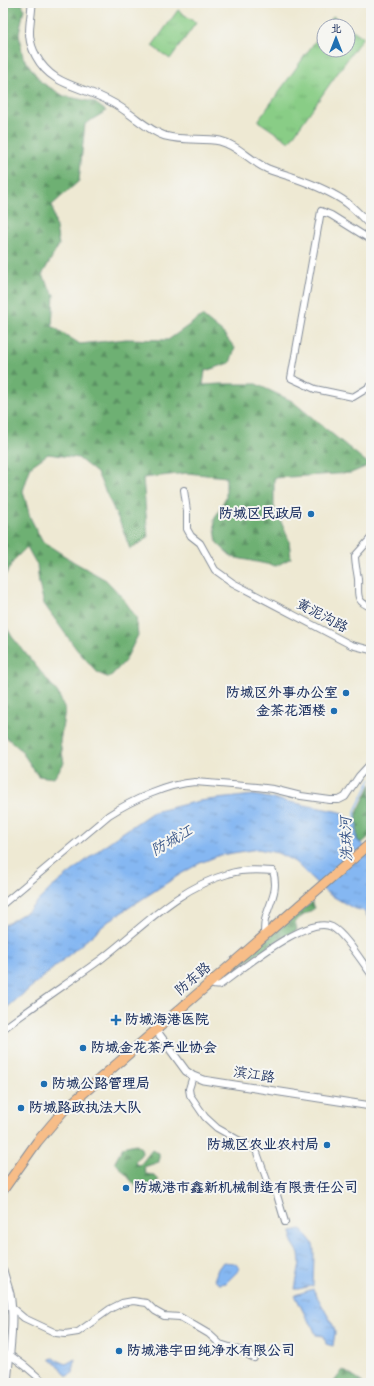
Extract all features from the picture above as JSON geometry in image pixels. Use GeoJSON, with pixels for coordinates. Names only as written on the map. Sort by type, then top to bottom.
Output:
{"type":"FeatureCollection","features":[{"type":"Feature","properties":{"kind":"main road","name":"防东路"},"geometry":{"type":"LineString","coordinates":[[3,1190],[37,1142],[64,1110],[371,843]]}},
{"type":"Feature","properties":{"kind":"street"},"geometry":{"type":"LineString","coordinates":[[32,3],[28,29],[30,40],[36,56],[50,74],[72,87],[87,91],[114,103],[153,131],[166,136],[181,139],[220,141],[234,146],[265,168],[295,178],[346,202],[371,226]]}},
{"type":"Feature","properties":{"kind":"street"},"geometry":{"type":"LineString","coordinates":[[371,240],[332,215],[321,211],[291,378],[315,390],[354,397],[371,386]]}},
{"type":"Feature","properties":{"kind":"street","name":"黄泥沟路"},"geometry":{"type":"LineString","coordinates":[[184,490],[187,511],[187,529],[190,536],[200,543],[215,570],[233,583],[351,645],[371,650]]}},
{"type":"Feature","properties":{"kind":"street"},"geometry":{"type":"LineString","coordinates":[[371,538],[355,556],[355,566],[358,580],[357,590],[361,601],[371,608]]}},
{"type":"Feature","properties":{"kind":"street"},"geometry":{"type":"LineString","coordinates":[[3,904],[109,815],[139,798],[186,783],[195,782],[257,787],[308,797],[339,800],[345,797],[359,776],[371,763]]}},
{"type":"Feature","properties":{"kind":"street"},"geometry":{"type":"LineString","coordinates":[[3,1029],[100,960],[181,895],[197,885],[228,874],[252,870],[273,871],[276,885],[275,893],[265,921],[264,936]]}},
{"type":"Feature","properties":{"kind":"street"},"geometry":{"type":"LineString","coordinates":[[210,983],[216,986],[220,985],[284,939],[322,925],[331,927],[342,936],[371,974]]}},
{"type":"Feature","properties":{"kind":"street"},"geometry":{"type":"LineString","coordinates":[[156,1030],[182,1065],[193,1076],[189,1089],[190,1095],[205,1117],[217,1128],[256,1150],[269,1186],[277,1195],[285,1222]]}},
{"type":"Feature","properties":{"kind":"street","name":"滨江路"},"geometry":{"type":"LineString","coordinates":[[193,1076],[214,1082],[371,1106]]}},
{"type":"Feature","properties":{"kind":"street"},"geometry":{"type":"LineString","coordinates":[[3,1270],[10,1294],[11,1307],[10,1355],[7,1383]]}},
{"type":"Feature","properties":{"kind":"street"},"geometry":{"type":"LineString","coordinates":[[11,1307],[24,1318],[56,1333],[65,1334],[78,1332],[110,1309],[122,1303],[133,1301],[147,1303],[155,1311],[164,1316],[180,1317],[209,1334],[220,1344],[239,1350],[254,1358]]}},
{"type":"Feature","properties":{"kind":"street"},"geometry":{"type":"LineString","coordinates":[[10,1355],[45,1383]]}},
{"type":"Feature","properties":{"kind":"green space"},"geometry":{"type":"Polygon","coordinates":[[[3,3],[22,3],[24,9],[19,34],[23,57],[41,82],[64,96],[94,102],[106,111],[85,124],[79,181],[52,205],[59,245],[42,275],[54,295],[52,326],[80,344],[126,339],[168,340],[202,316],[223,333],[235,348],[230,363],[205,371],[203,385],[256,384],[292,401],[370,465],[351,473],[274,478],[274,506],[289,540],[291,558],[276,566],[232,557],[217,543],[214,520],[226,497],[226,477],[187,473],[143,478],[148,538],[130,549],[122,527],[97,473],[78,458],[48,454],[31,466],[23,491],[30,517],[42,541],[74,562],[106,580],[122,597],[136,617],[138,635],[125,661],[109,678],[98,673],[77,650],[44,604],[39,584],[37,565],[27,547],[14,560],[3,579],[3,3]]]}},
{"type":"Feature","properties":{"kind":"green space"},"geometry":{"type":"Polygon","coordinates":[[[178,10],[196,23],[170,59],[152,46],[178,10]]]}},
{"type":"Feature","properties":{"kind":"green space"},"geometry":{"type":"Polygon","coordinates":[[[356,32],[363,37],[356,47],[356,32]]]}},
{"type":"Feature","properties":{"kind":"green space"},"geometry":{"type":"Polygon","coordinates":[[[316,40],[316,58],[348,58],[289,142],[258,121],[316,40]]]}},
{"type":"Feature","properties":{"kind":"green space"},"geometry":{"type":"Polygon","coordinates":[[[3,622],[13,638],[58,693],[65,710],[60,742],[64,763],[54,778],[38,776],[20,749],[5,736],[3,737],[3,622]]]}},
{"type":"Feature","properties":{"kind":"green space"},"geometry":{"type":"Polygon","coordinates":[[[371,784],[370,836],[362,843],[357,840],[357,813],[371,784]]]}},
{"type":"Feature","properties":{"kind":"green space"},"geometry":{"type":"Polygon","coordinates":[[[312,902],[315,908],[295,921],[297,930],[281,938],[230,973],[229,971],[312,902]]]}},
{"type":"Feature","properties":{"kind":"green space"},"geometry":{"type":"Polygon","coordinates":[[[135,1144],[141,1148],[142,1153],[135,1162],[137,1165],[141,1164],[152,1150],[159,1153],[159,1162],[144,1167],[146,1174],[154,1175],[159,1180],[141,1192],[115,1162],[123,1147],[135,1144]]]}},
{"type":"Feature","properties":{"kind":"green space"},"geometry":{"type":"Polygon","coordinates":[[[343,1370],[363,1383],[333,1383],[343,1370]]]}},
{"type":"Feature","properties":{"kind":"water","name":"防城江"},"geometry":{"type":"Polygon","coordinates":[[[254,795],[340,812],[356,825],[357,840],[371,852],[371,922],[364,911],[353,908],[327,893],[295,862],[278,853],[258,849],[220,855],[200,863],[179,875],[110,920],[3,1011],[3,926],[28,911],[50,889],[109,842],[153,812],[199,801],[254,795]]]}},
{"type":"Feature","properties":{"kind":"water"},"geometry":{"type":"Polygon","coordinates":[[[301,1229],[312,1242],[314,1247],[313,1286],[295,1289],[300,1263],[299,1253],[292,1242],[292,1231],[301,1229]]]}},
{"type":"Feature","properties":{"kind":"water"},"geometry":{"type":"Polygon","coordinates":[[[223,1262],[234,1263],[239,1267],[238,1271],[226,1283],[219,1284],[214,1280],[218,1269],[223,1262]]]}},
{"type":"Feature","properties":{"kind":"water"},"geometry":{"type":"Polygon","coordinates":[[[313,1289],[334,1327],[335,1333],[333,1346],[326,1344],[324,1336],[316,1335],[295,1295],[313,1289]]]}},
{"type":"Feature","properties":{"kind":"water"},"geometry":{"type":"Polygon","coordinates":[[[53,1358],[66,1364],[75,1359],[73,1373],[67,1376],[61,1368],[50,1359],[53,1358]]]}},
{"type":"Feature","properties":{"kind":"waterway","name":"洗珠河"},"geometry":{"type":"LineString","coordinates":[[356,827],[355,811],[371,779]]}},
{"type":"Feature","properties":{"kind":"place","name":"防城区民政局"},"geometry":{"type":"Point","coordinates":[311,514]}},
{"type":"Feature","properties":{"kind":"place","name":"防城区外事办公室"},"geometry":{"type":"Point","coordinates":[346,693]}},
{"type":"Feature","properties":{"kind":"place","name":"金茶花酒楼"},"geometry":{"type":"Point","coordinates":[334,711]}},
{"type":"Feature","properties":{"kind":"place","name":"防城海港医院"},"geometry":{"type":"Point","coordinates":[116,1020]}},
{"type":"Feature","properties":{"kind":"place","name":"防城金花茶产业协会"},"geometry":{"type":"Point","coordinates":[83,1048]}},
{"type":"Feature","properties":{"kind":"place","name":"防城公路管理局"},"geometry":{"type":"Point","coordinates":[44,1084]}},
{"type":"Feature","properties":{"kind":"place","name":"防城路政执法大队"},"geometry":{"type":"Point","coordinates":[21,1108]}},
{"type":"Feature","properties":{"kind":"place","name":"防城区农业农村局"},"geometry":{"type":"Point","coordinates":[327,1145]}},
{"type":"Feature","properties":{"kind":"place","name":"防城港市鑫新机械制造有限责任公司"},"geometry":{"type":"Point","coordinates":[126,1188]}},
{"type":"Feature","properties":{"kind":"place","name":"防城港宇田纯净水有限公司"},"geometry":{"type":"Point","coordinates":[119,1351]}}]}
